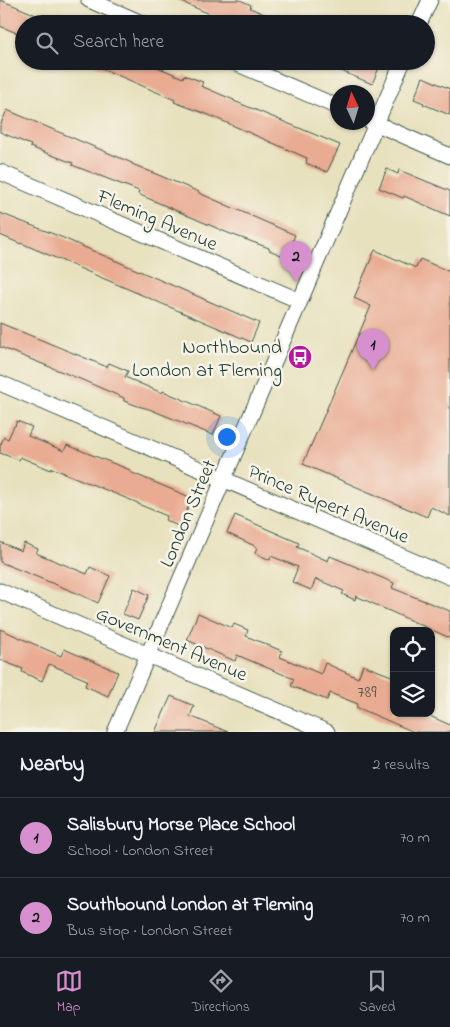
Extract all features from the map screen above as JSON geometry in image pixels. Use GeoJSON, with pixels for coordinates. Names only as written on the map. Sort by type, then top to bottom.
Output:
{"type":"FeatureCollection","features":[{"type":"Feature","properties":{"kind":"street"},"geometry":{"type":"LineString","coordinates":[[89,0],[123,15]]}},
{"type":"Feature","properties":{"kind":"street"},"geometry":{"type":"LineString","coordinates":[[423,15],[430,0]]}},
{"type":"Feature","properties":{"kind":"street"},"geometry":{"type":"LineString","coordinates":[[252,70],[330,104]]}},
{"type":"Feature","properties":{"kind":"street","name":"London Street"},"geometry":{"type":"LineString","coordinates":[[375,116],[398,70]]}},
{"type":"Feature","properties":{"kind":"street"},"geometry":{"type":"LineString","coordinates":[[375,123],[450,156]]}},
{"type":"Feature","properties":{"kind":"street","name":"London Street"},"geometry":{"type":"LineString","coordinates":[[115,732],[300,301],[369,130]]}},
{"type":"Feature","properties":{"kind":"street","name":"Fleming Avenue"},"geometry":{"type":"LineString","coordinates":[[0,172],[300,301]]}},
{"type":"Feature","properties":{"kind":"street","name":"Prince Rupert Avenue"},"geometry":{"type":"LineString","coordinates":[[0,383],[450,577]]}},
{"type":"Feature","properties":{"kind":"street","name":"Government Avenue"},"geometry":{"type":"LineString","coordinates":[[0,592],[327,732]]}},
{"type":"Feature","properties":{"kind":"building"},"geometry":{"type":"Polygon","coordinates":[[[0,0],[36,15],[15,15],[15,32],[0,26],[0,0]]]}},
{"type":"Feature","properties":{"kind":"building"},"geometry":{"type":"Polygon","coordinates":[[[177,0],[240,0],[251,5],[250,8],[267,15],[212,15],[177,0]]]}},
{"type":"Feature","properties":{"kind":"building"},"geometry":{"type":"Polygon","coordinates":[[[106,70],[164,70],[183,78],[184,75],[203,82],[201,86],[234,101],[340,145],[327,172],[306,163],[307,158],[209,115],[174,102],[175,100],[106,70]]]}},
{"type":"Feature","properties":{"kind":"building"},"geometry":{"type":"Polygon","coordinates":[[[339,70],[378,70],[372,84],[339,70]]]}},
{"type":"Feature","properties":{"kind":"building"},"geometry":{"type":"Polygon","coordinates":[[[423,77],[450,89],[450,115],[414,99],[423,77]]]}},
{"type":"Feature","properties":{"kind":"building"},"geometry":{"type":"Polygon","coordinates":[[[7,110],[295,235],[286,257],[269,250],[269,248],[228,233],[138,194],[139,191],[30,147],[31,145],[0,132],[0,126],[7,110]]]}},
{"type":"Feature","properties":{"kind":"building"},"geometry":{"type":"Polygon","coordinates":[[[387,169],[398,174],[399,170],[450,191],[450,216],[404,196],[403,198],[379,188],[387,169]]]}},
{"type":"Feature","properties":{"kind":"building"},"geometry":{"type":"Polygon","coordinates":[[[0,213],[61,237],[259,323],[251,342],[0,235],[0,213]]]}},
{"type":"Feature","properties":{"kind":"building"},"geometry":{"type":"Polygon","coordinates":[[[375,250],[416,268],[420,259],[450,272],[450,516],[431,507],[427,517],[303,464],[371,306],[354,298],[375,250]]]}},
{"type":"Feature","properties":{"kind":"building"},"geometry":{"type":"Polygon","coordinates":[[[0,323],[107,367],[109,363],[128,371],[125,377],[221,416],[213,435],[124,401],[124,398],[0,347],[0,323]]]}},
{"type":"Feature","properties":{"kind":"building"},"geometry":{"type":"Polygon","coordinates":[[[17,421],[32,427],[28,436],[64,451],[67,445],[130,470],[130,472],[192,498],[180,527],[165,520],[167,516],[138,503],[52,468],[51,470],[20,457],[19,460],[0,453],[0,446],[4,437],[8,439],[17,421]]]}},
{"type":"Feature","properties":{"kind":"building"},"geometry":{"type":"Polygon","coordinates":[[[235,515],[299,543],[297,547],[328,561],[330,556],[394,583],[392,588],[450,611],[450,638],[435,631],[435,627],[425,627],[356,596],[355,600],[342,594],[344,591],[316,579],[311,590],[292,582],[298,567],[271,556],[270,560],[255,553],[257,547],[227,533],[235,515]]]}},
{"type":"Feature","properties":{"kind":"building"},"geometry":{"type":"Polygon","coordinates":[[[0,542],[21,551],[24,543],[38,549],[36,553],[87,574],[90,567],[110,576],[98,603],[0,562],[0,542]]]}},
{"type":"Feature","properties":{"kind":"building"},"geometry":{"type":"Polygon","coordinates":[[[134,588],[149,595],[138,620],[123,614],[134,588]]]}},
{"type":"Feature","properties":{"kind":"building"},"geometry":{"type":"Polygon","coordinates":[[[198,613],[232,628],[234,624],[248,630],[246,636],[282,651],[280,657],[321,674],[325,663],[358,678],[363,665],[390,675],[390,717],[432,717],[450,725],[450,732],[414,732],[356,707],[358,704],[330,693],[327,700],[291,686],[294,679],[237,655],[235,661],[187,640],[198,613]]]}},
{"type":"Feature","properties":{"kind":"building"},"geometry":{"type":"Polygon","coordinates":[[[0,629],[61,656],[64,649],[118,672],[108,696],[85,686],[87,680],[49,664],[42,681],[22,672],[23,669],[0,660],[0,629]]]}},
{"type":"Feature","properties":{"kind":"building"},"geometry":{"type":"Polygon","coordinates":[[[171,696],[194,706],[190,716],[228,732],[155,732],[171,696]]]}},
{"type":"Feature","properties":{"kind":"place","name":"Southbound London at Fleming"},"geometry":{"type":"Point","coordinates":[296,282]}},
{"type":"Feature","properties":{"kind":"place","name":"Northbound London at Fleming"},"geometry":{"type":"Point","coordinates":[300,357]}},
{"type":"Feature","properties":{"kind":"place","name":"Salisbury Morse Place School"},"geometry":{"type":"Point","coordinates":[373,370]}}]}
